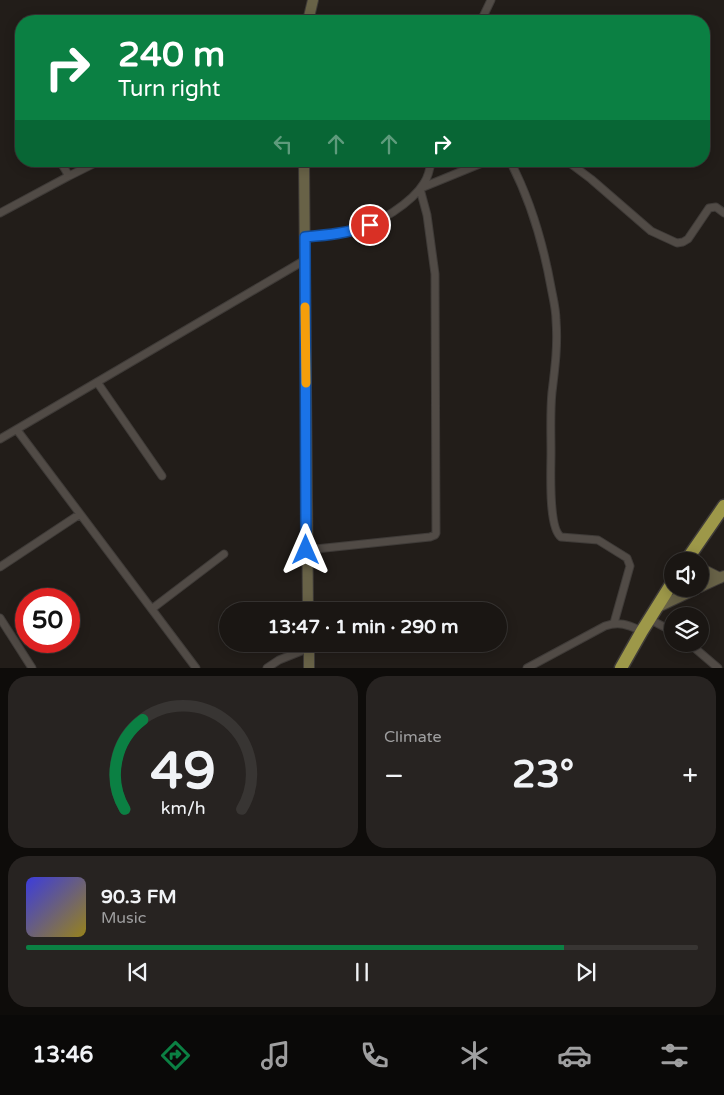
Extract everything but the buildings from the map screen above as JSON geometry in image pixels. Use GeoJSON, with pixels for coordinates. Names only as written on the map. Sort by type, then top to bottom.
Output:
{"type":"FeatureCollection","features":[{"type":"Feature","properties":{"kind":"highway"},"geometry":{"type":"LineString","coordinates":[[692,552],[724,506]]}},
{"type":"Feature","properties":{"kind":"highway"},"geometry":{"type":"LineString","coordinates":[[622,668],[664,596]]}},
{"type":"Feature","properties":{"kind":"main road"},"geometry":{"type":"LineString","coordinates":[[309,15],[313,0]]}},
{"type":"Feature","properties":{"kind":"main road"},"geometry":{"type":"LineString","coordinates":[[304,167],[308,602]]}},
{"type":"Feature","properties":{"kind":"main road"},"geometry":{"type":"LineString","coordinates":[[709,572],[722,577]]}},
{"type":"Feature","properties":{"kind":"main road"},"geometry":{"type":"LineString","coordinates":[[709,583],[722,577]]}},
{"type":"Feature","properties":{"kind":"main road"},"geometry":{"type":"LineString","coordinates":[[658,606],[678,597]]}},
{"type":"Feature","properties":{"kind":"main road"},"geometry":{"type":"LineString","coordinates":[[308,668],[309,652]]}},
{"type":"Feature","properties":{"kind":"street"},"geometry":{"type":"LineString","coordinates":[[484,15],[491,0]]}},
{"type":"Feature","properties":{"kind":"street"},"geometry":{"type":"LineString","coordinates":[[64,167],[69,176]]}},
{"type":"Feature","properties":{"kind":"street"},"geometry":{"type":"LineString","coordinates":[[0,213],[4,207],[88,167]]}},
{"type":"Feature","properties":{"kind":"street"},"geometry":{"type":"LineString","coordinates":[[420,189],[425,182],[429,167]]}},
{"type":"Feature","properties":{"kind":"street"},"geometry":{"type":"LineString","coordinates":[[305,237],[346,232],[370,225],[386,216],[420,189],[473,167]]}},
{"type":"Feature","properties":{"kind":"street"},"geometry":{"type":"LineString","coordinates":[[513,167],[524,189],[532,212],[548,274],[556,319],[557,351],[552,393],[551,434],[552,509],[556,531],[561,537],[598,540],[627,558],[630,566],[614,623]]}},
{"type":"Feature","properties":{"kind":"street"},"geometry":{"type":"LineString","coordinates":[[575,167],[651,231],[677,243],[688,239],[709,208],[716,207],[724,213]]}},
{"type":"Feature","properties":{"kind":"street"},"geometry":{"type":"LineString","coordinates":[[306,550],[430,537],[436,533],[435,274],[427,215],[420,189]]}},
{"type":"Feature","properties":{"kind":"street"},"geometry":{"type":"LineString","coordinates":[[0,439],[305,260]]}},
{"type":"Feature","properties":{"kind":"street"},"geometry":{"type":"LineString","coordinates":[[97,382],[162,476]]}},
{"type":"Feature","properties":{"kind":"street"},"geometry":{"type":"LineString","coordinates":[[17,430],[153,608],[196,668]]}},
{"type":"Feature","properties":{"kind":"street"},"geometry":{"type":"LineString","coordinates":[[0,566],[80,514]]}},
{"type":"Feature","properties":{"kind":"street"},"geometry":{"type":"LineString","coordinates":[[153,608],[224,554]]}},
{"type":"Feature","properties":{"kind":"street"},"geometry":{"type":"LineString","coordinates":[[0,618],[32,668]]}},
{"type":"Feature","properties":{"kind":"street"},"geometry":{"type":"LineString","coordinates":[[649,619],[664,627]]}},
{"type":"Feature","properties":{"kind":"street"},"geometry":{"type":"LineString","coordinates":[[527,668],[614,623],[626,624],[642,631]]}},
{"type":"Feature","properties":{"kind":"street"},"geometry":{"type":"LineString","coordinates":[[268,668],[279,660],[296,652]]}},
{"type":"Feature","properties":{"kind":"street"},"geometry":{"type":"LineString","coordinates":[[699,652],[718,668]]}},
{"type":"Feature","properties":{"kind":"slow traffic"},"geometry":{"type":"LineString","coordinates":[[305,307],[306,383]]}},
{"type":"Feature","properties":{"kind":"route"},"geometry":{"type":"LineString","coordinates":[[306,550],[305,237],[354,231],[370,225]]}}]}
